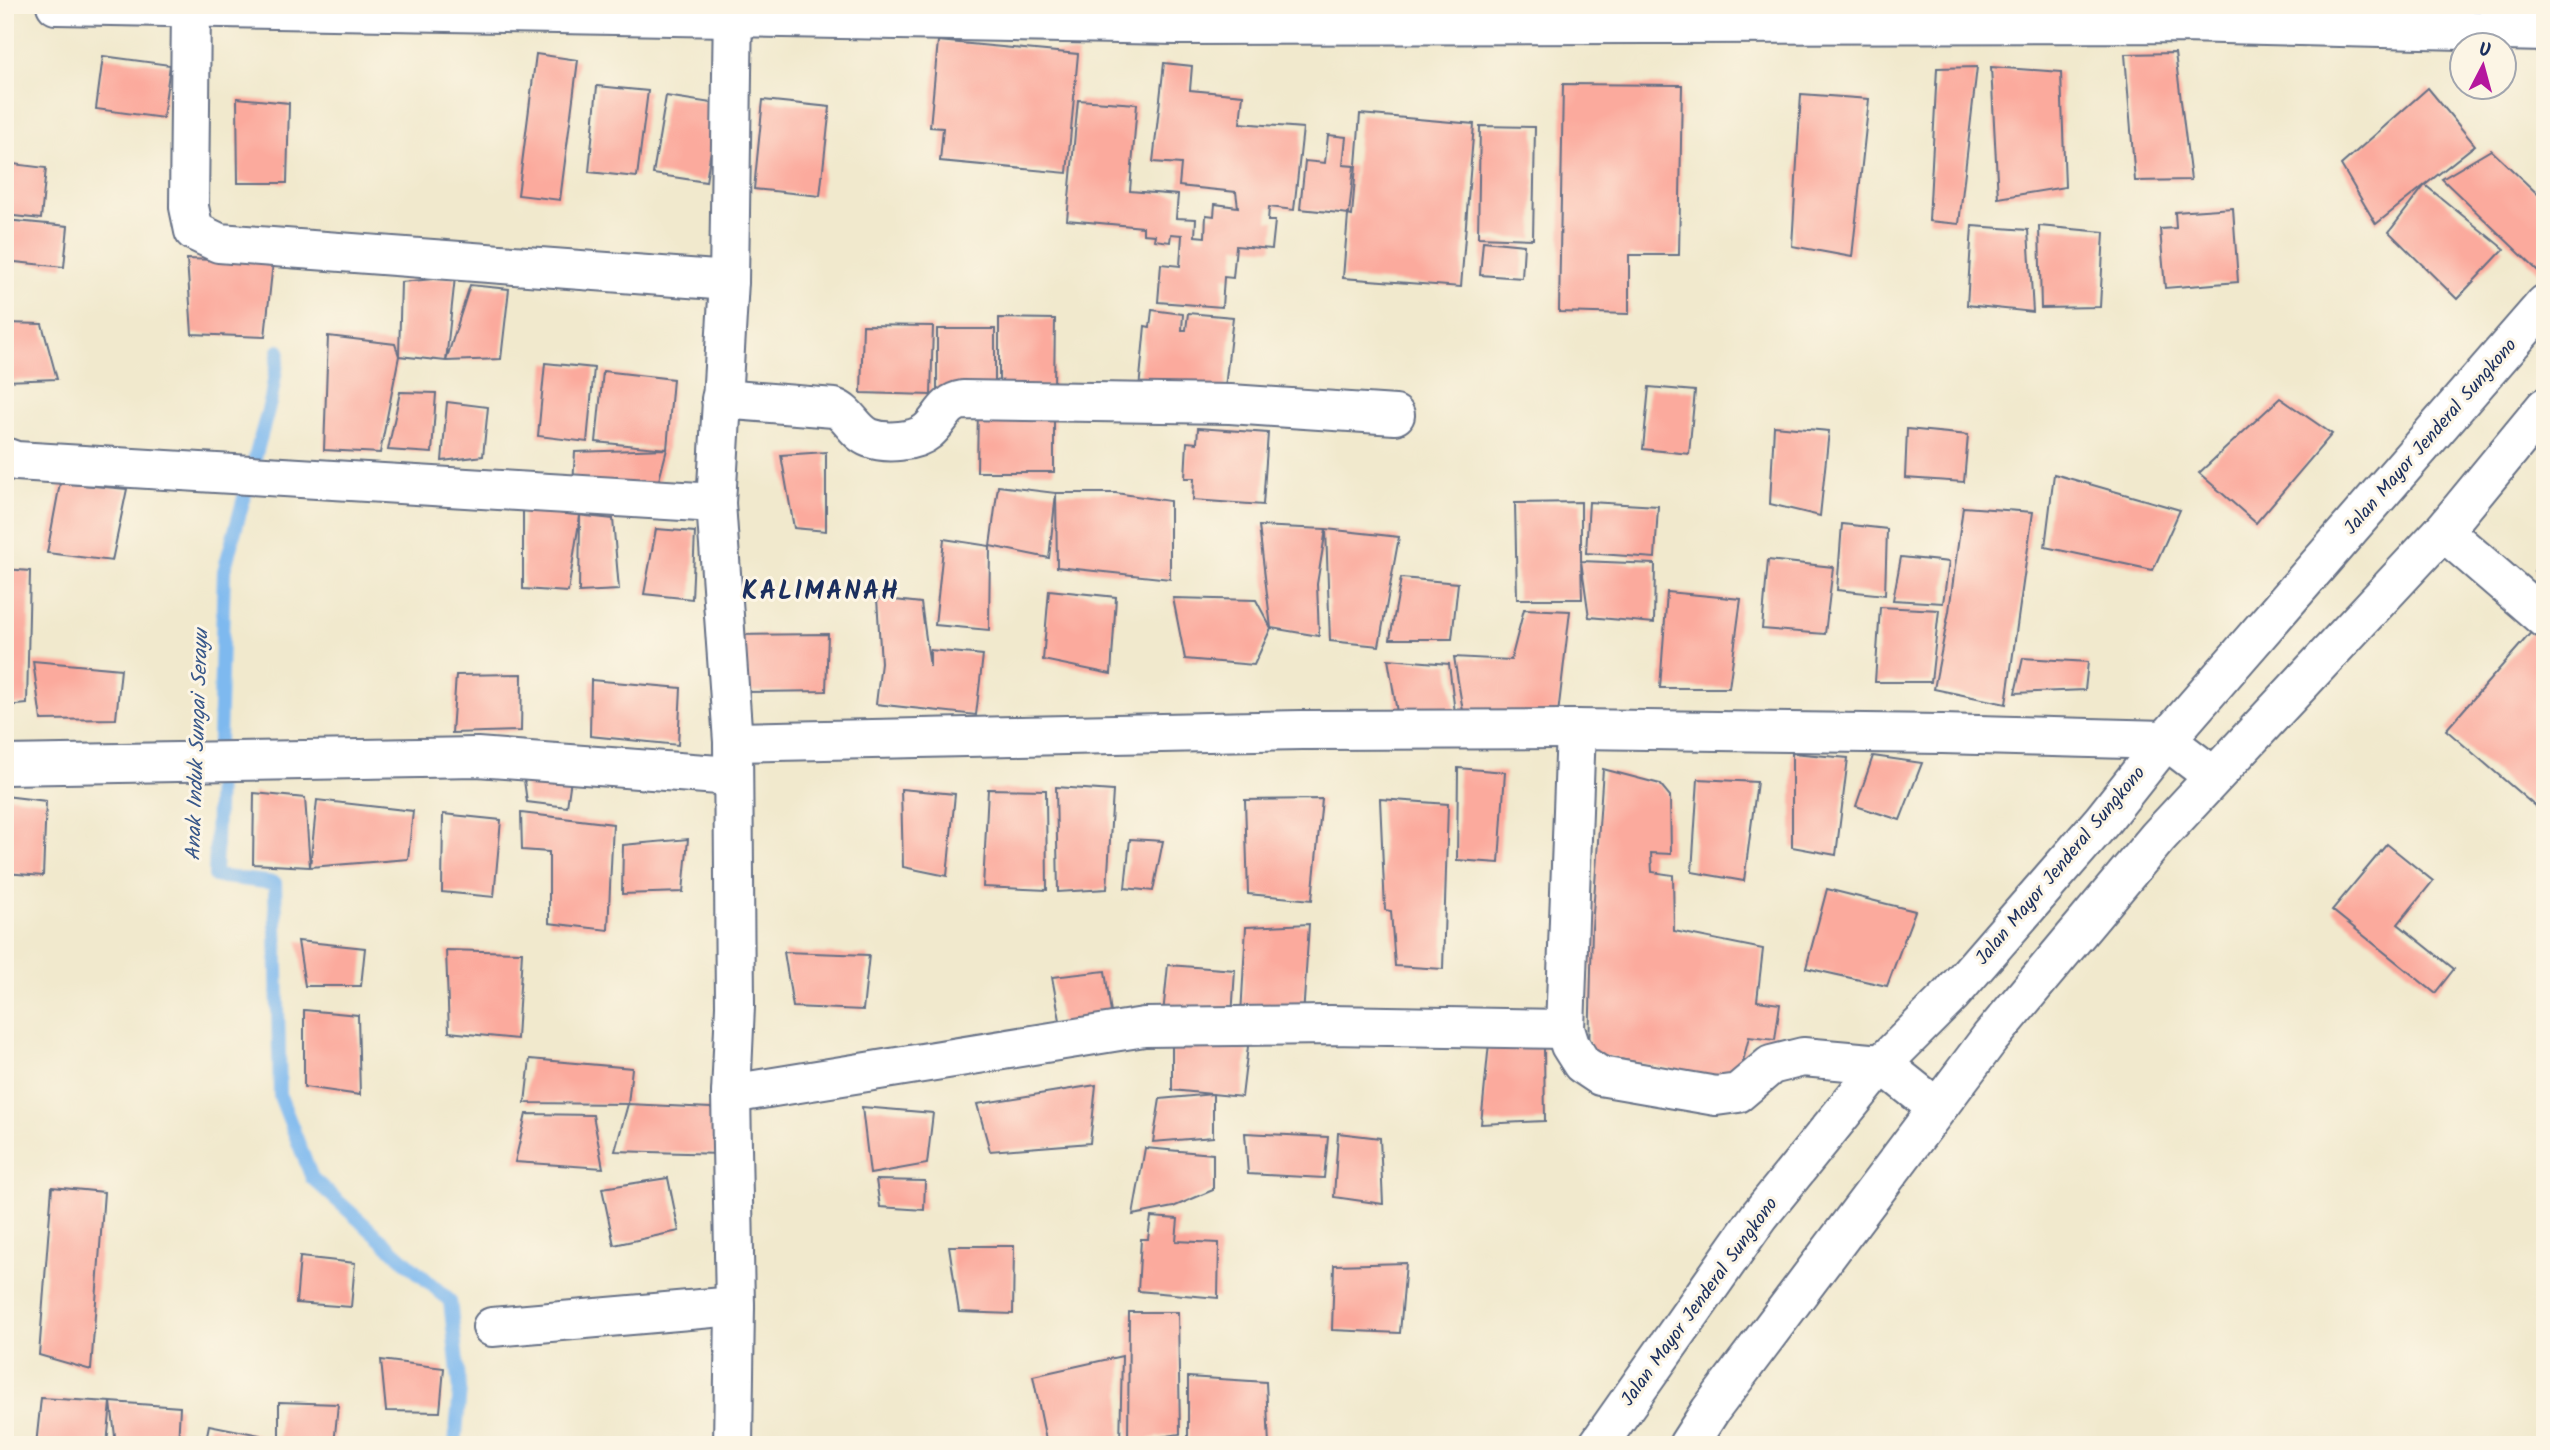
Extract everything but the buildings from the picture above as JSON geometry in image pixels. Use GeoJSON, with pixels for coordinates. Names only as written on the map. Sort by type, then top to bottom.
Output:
{"type":"FeatureCollection","features":[{"type":"Feature","properties":{"kind":"street"},"geometry":{"type":"LineString","coordinates":[[56,5],[733,12],[1177,25],[2164,23],[2545,32]]}},
{"type":"Feature","properties":{"kind":"street"},"geometry":{"type":"LineString","coordinates":[[191,6],[189,207],[194,231],[219,243],[729,281]]}},
{"type":"Feature","properties":{"kind":"street"},"geometry":{"type":"LineString","coordinates":[[733,12],[729,281],[716,503],[732,759],[735,1006],[731,1094],[735,1306],[733,1445]]}},
{"type":"Feature","properties":{"kind":"street","name":"Jalan Mayor Jenderal Sungkono"},"geometry":{"type":"LineString","coordinates":[[1598,1445],[1760,1215],[1882,1064],[1960,985],[2102,821],[2166,740],[2545,304]]}},
{"type":"Feature","properties":{"kind":"street"},"geometry":{"type":"LineString","coordinates":[[721,400],[834,408],[841,411],[855,429],[870,438],[888,441],[927,432],[948,404],[963,400],[1230,404],[1395,415]]}},
{"type":"Feature","properties":{"kind":"street"},"geometry":{"type":"LineString","coordinates":[[1688,1445],[1710,1411],[1998,1027],[2158,837],[2443,531],[2545,407]]}},
{"type":"Feature","properties":{"kind":"street"},"geometry":{"type":"LineString","coordinates":[[5,457],[16,461],[716,503]]}},
{"type":"Feature","properties":{"kind":"street"},"geometry":{"type":"LineString","coordinates":[[2443,531],[2545,619]]}},
{"type":"Feature","properties":{"kind":"street"},"geometry":{"type":"LineString","coordinates":[[1576,729],[1565,1029],[1570,1045],[1582,1064],[1600,1076],[1716,1096],[1738,1093],[1770,1065],[1784,1059],[1803,1057],[1882,1064],[1937,1108]]}},
{"type":"Feature","properties":{"kind":"street"},"geometry":{"type":"LineString","coordinates":[[5,765],[477,757],[732,759],[1302,730],[1576,729],[2166,740],[2213,776]]}},
{"type":"Feature","properties":{"kind":"street"},"geometry":{"type":"LineString","coordinates":[[731,1094],[1144,1027],[1330,1025],[1565,1029]]}},
{"type":"Feature","properties":{"kind":"street"},"geometry":{"type":"LineString","coordinates":[[492,1327],[735,1306]]}},
{"type":"Feature","properties":{"kind":"waterway","name":"Anak Induk Sungai Serayu"},"geometry":{"type":"LineString","coordinates":[[279,351],[271,399],[224,571],[215,876],[275,883],[280,1096],[312,1178],[450,1301],[460,1389],[455,1445]]}},
{"type":"Feature","properties":{"kind":"district","name":"KALIMANAH"},"geometry":{"type":"Point","coordinates":[821,592]}}]}
